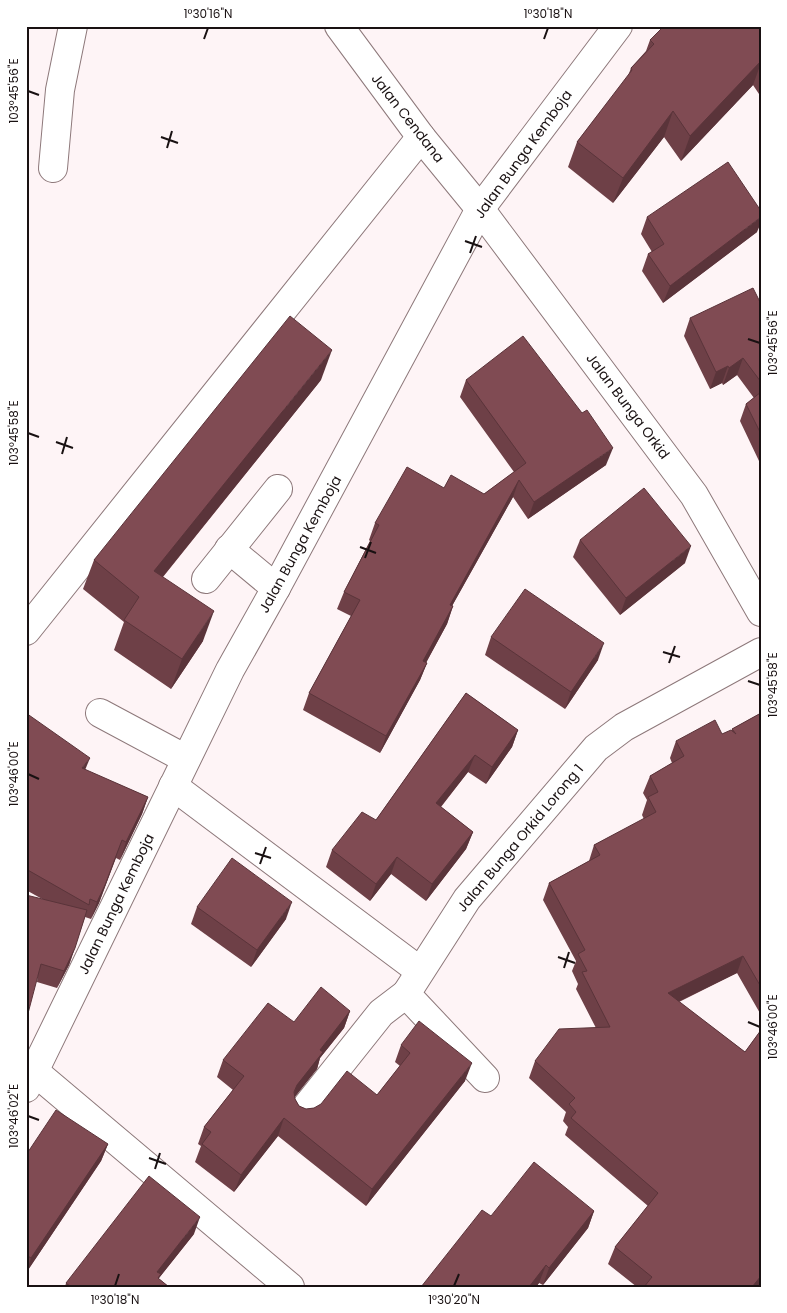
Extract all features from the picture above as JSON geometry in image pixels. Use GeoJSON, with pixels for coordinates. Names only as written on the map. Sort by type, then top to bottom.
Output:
{"type":"FeatureCollection","features":[{"type":"Feature","properties":{"kind":"street"},"geometry":{"type":"LineString","coordinates":[[53,168],[60,90],[72,26]]}},
{"type":"Feature","properties":{"kind":"street","name":"Jalan Cendana"},"geometry":{"type":"LineString","coordinates":[[339,26],[421,137],[480,209]]}},
{"type":"Feature","properties":{"kind":"street","name":"Jalan Bunga Kemboja"},"geometry":{"type":"LineString","coordinates":[[31,1080],[230,670],[480,209],[618,26]]}},
{"type":"Feature","properties":{"kind":"street"},"geometry":{"type":"LineString","coordinates":[[26,631],[421,137]]}},
{"type":"Feature","properties":{"kind":"street","name":"Jalan Bunga Orkid"},"geometry":{"type":"LineString","coordinates":[[480,209],[694,495],[761,612]]}},
{"type":"Feature","properties":{"kind":"street"},"geometry":{"type":"LineString","coordinates":[[206,579],[278,489]]}},
{"type":"Feature","properties":{"kind":"street"},"geometry":{"type":"LineString","coordinates":[[229,549],[276,588]]}},
{"type":"Feature","properties":{"kind":"street","name":"Jalan Bunga Orkid Lorong 1"},"geometry":{"type":"LineString","coordinates":[[406,994],[467,899],[596,748],[624,726],[761,652]]}},
{"type":"Feature","properties":{"kind":"street"},"geometry":{"type":"LineString","coordinates":[[100,713],[186,759]]}},
{"type":"Feature","properties":{"kind":"street"},"geometry":{"type":"LineString","coordinates":[[173,786],[420,971]]}},
{"type":"Feature","properties":{"kind":"street"},"geometry":{"type":"LineString","coordinates":[[303,1111],[381,1013],[406,994],[485,1078]]}},
{"type":"Feature","properties":{"kind":"street"},"geometry":{"type":"LineString","coordinates":[[31,1080],[290,1287]]}},
{"type":"Feature","properties":{"kind":"building"},"geometry":{"type":"Polygon","coordinates":[[[664,26],[761,26],[761,61],[690,136],[673,111],[623,178],[577,142],[632,70],[631,68],[654,44],[650,40],[664,26]]]}},
{"type":"Feature","properties":{"kind":"building"},"geometry":{"type":"Polygon","coordinates":[[[728,162],[761,211],[761,217],[670,286],[648,254],[664,244],[647,217],[728,162]]]}},
{"type":"Feature","properties":{"kind":"building"},"geometry":{"type":"Polygon","coordinates":[[[753,288],[761,304],[761,382],[743,358],[729,368],[728,366],[716,372],[690,318],[753,288]]]}},
{"type":"Feature","properties":{"kind":"building"},"geometry":{"type":"Polygon","coordinates":[[[290,316],[332,350],[154,571],[214,611],[182,659],[124,620],[139,597],[94,560],[290,316]]]}},
{"type":"Feature","properties":{"kind":"building"},"geometry":{"type":"Polygon","coordinates":[[[523,336],[582,413],[587,410],[613,448],[534,502],[519,480],[450,605],[453,606],[423,661],[427,663],[386,736],[309,693],[360,600],[344,592],[379,525],[375,523],[407,467],[444,488],[451,475],[484,494],[526,463],[466,380],[523,336]]]}},
{"type":"Feature","properties":{"kind":"building"},"geometry":{"type":"Polygon","coordinates":[[[761,392],[761,434],[746,404],[761,392]]]}},
{"type":"Feature","properties":{"kind":"building"},"geometry":{"type":"Polygon","coordinates":[[[644,488],[691,546],[626,598],[580,540],[644,488]]]}},
{"type":"Feature","properties":{"kind":"building"},"geometry":{"type":"Polygon","coordinates":[[[525,589],[604,643],[571,692],[491,637],[525,589]]]}},
{"type":"Feature","properties":{"kind":"building"},"geometry":{"type":"Polygon","coordinates":[[[466,693],[518,730],[492,767],[475,755],[436,803],[473,832],[432,884],[397,857],[376,884],[332,850],[362,812],[376,820],[466,693]]]}},
{"type":"Feature","properties":{"kind":"building"},"geometry":{"type":"Polygon","coordinates":[[[26,713],[90,758],[82,768],[148,797],[126,842],[122,840],[97,902],[90,899],[89,905],[26,869],[26,713]]]}},
{"type":"Feature","properties":{"kind":"building"},"geometry":{"type":"Polygon","coordinates":[[[761,713],[761,987],[743,956],[668,993],[745,1052],[761,1030],[761,1276],[752,1287],[644,1287],[652,1277],[615,1247],[658,1193],[571,1118],[576,1112],[569,1104],[575,1098],[535,1061],[559,1029],[610,1027],[582,972],[587,971],[578,954],[585,950],[549,883],[600,855],[594,845],[656,812],[648,797],[658,792],[650,776],[684,756],[676,741],[715,720],[722,734],[731,730],[736,734],[732,729],[761,713]]]}},
{"type":"Feature","properties":{"kind":"building"},"geometry":{"type":"Polygon","coordinates":[[[232,858],[292,902],[257,950],[197,907],[232,858]]]}},
{"type":"Feature","properties":{"kind":"building"},"geometry":{"type":"Polygon","coordinates":[[[26,895],[87,910],[75,948],[64,971],[41,964],[26,1021],[26,895]]]}},
{"type":"Feature","properties":{"kind":"building"},"geometry":{"type":"Polygon","coordinates":[[[321,987],[350,1011],[320,1050],[323,1052],[297,1085],[294,1092],[299,1106],[306,1109],[314,1108],[321,1104],[347,1071],[377,1095],[410,1053],[401,1045],[419,1021],[472,1063],[372,1189],[284,1118],[241,1175],[202,1144],[211,1132],[204,1127],[244,1076],[223,1060],[268,1003],[294,1022],[321,987]]]}},
{"type":"Feature","properties":{"kind":"building"},"geometry":{"type":"Polygon","coordinates":[[[56,1110],[108,1144],[31,1258],[26,1255],[26,1155],[56,1110]]]}},
{"type":"Feature","properties":{"kind":"building"},"geometry":{"type":"Polygon","coordinates":[[[534,1162],[594,1211],[549,1268],[546,1265],[529,1287],[421,1287],[482,1210],[491,1216],[534,1162]]]}},
{"type":"Feature","properties":{"kind":"building"},"geometry":{"type":"Polygon","coordinates":[[[149,1176],[200,1217],[157,1272],[161,1274],[158,1278],[169,1287],[71,1287],[66,1283],[149,1176]]]}}]}
